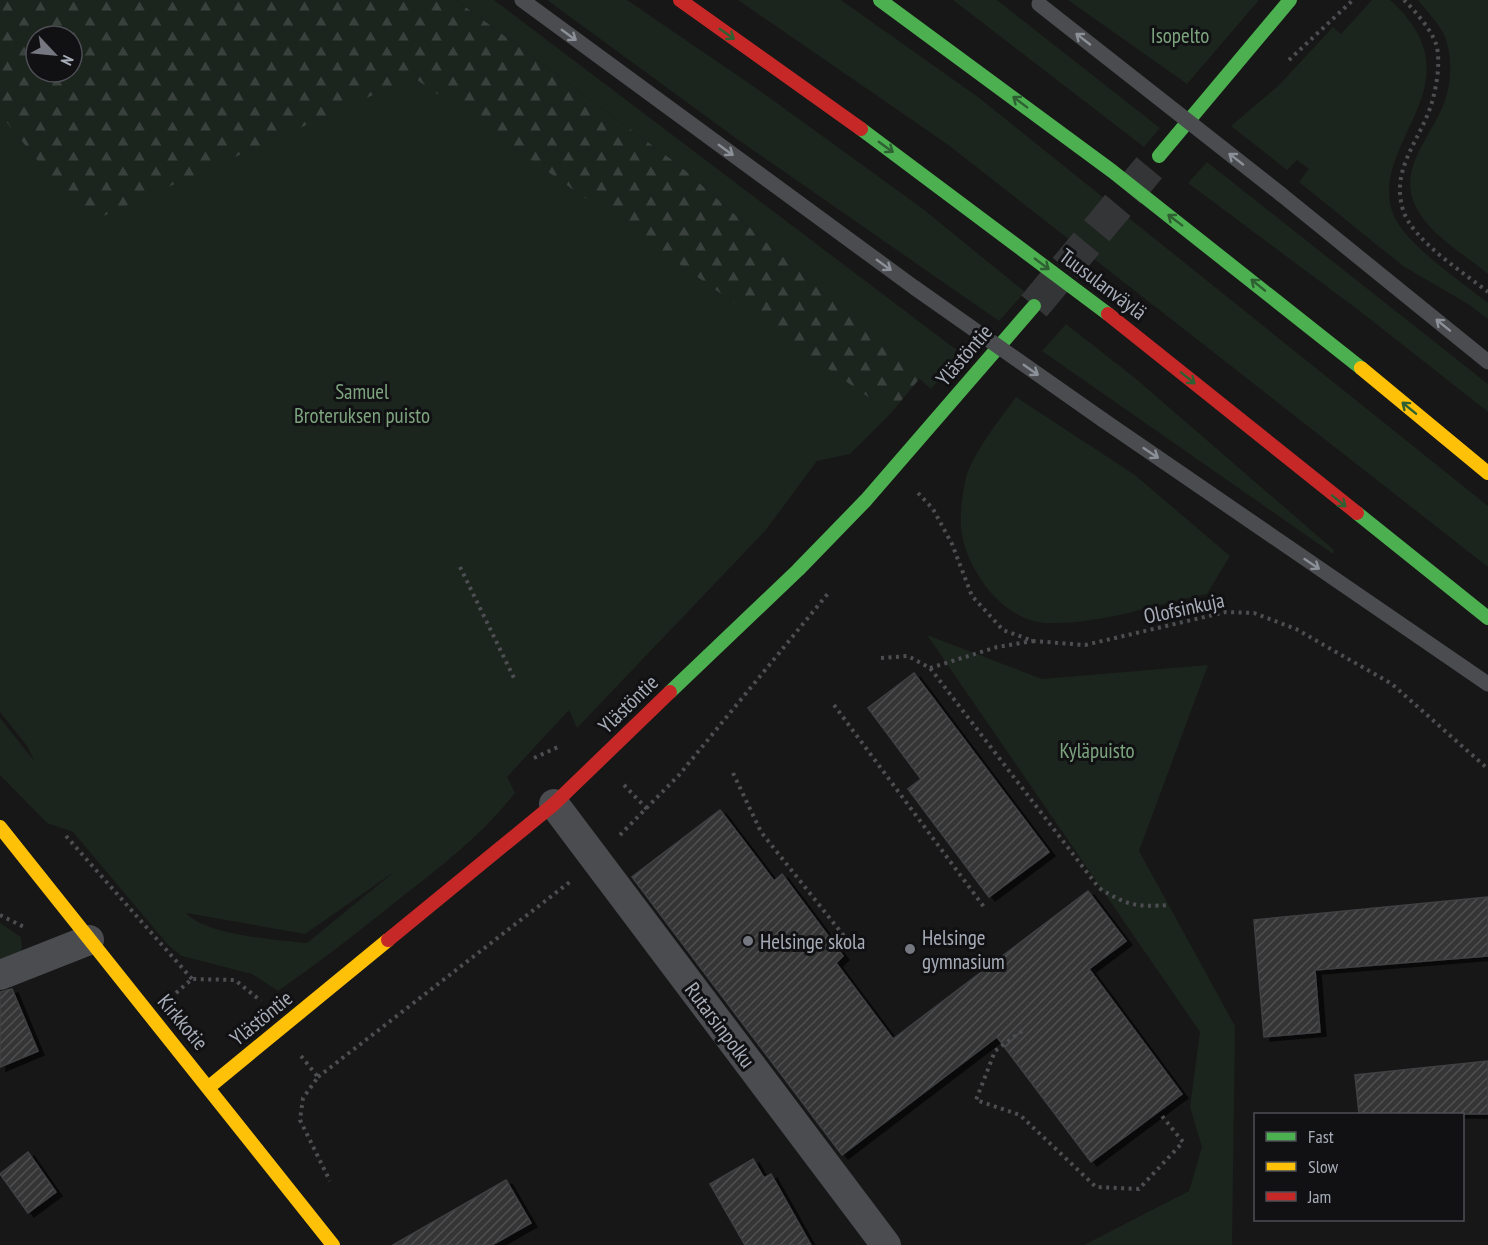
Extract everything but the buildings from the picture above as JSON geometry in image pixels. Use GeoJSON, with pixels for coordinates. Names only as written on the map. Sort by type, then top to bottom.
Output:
{"type":"FeatureCollection","features":[{"type":"Feature","properties":{"kind":"main road","name":"Tuusulanväylä"},"geometry":{"type":"LineString","coordinates":[[680,0],[887,147],[1143,341],[1383,537],[1488,618]]}},
{"type":"Feature","properties":{"kind":"main road"},"geometry":{"type":"LineString","coordinates":[[880,0],[965,60],[1222,255],[1488,473]]}},
{"type":"Feature","properties":{"kind":"main road"},"geometry":{"type":"LineString","coordinates":[[1159,156],[1290,0]]}},
{"type":"Feature","properties":{"kind":"main road","name":"Ylästöntie"},"geometry":{"type":"LineString","coordinates":[[209,1087],[554,804],[798,570],[851,516],[1034,306]]}},
{"type":"Feature","properties":{"kind":"main road","name":"Kirkkotie"},"geometry":{"type":"LineString","coordinates":[[0,827],[333,1245]]}},
{"type":"Feature","properties":{"kind":"street","name":"Rutarsinpolku"},"geometry":{"type":"LineString","coordinates":[[554,804],[886,1245]]}},
{"type":"Feature","properties":{"kind":"street"},"geometry":{"type":"LineString","coordinates":[[0,975],[89,940]]}},
{"type":"Feature","properties":{"kind":"lane"},"geometry":{"type":"LineString","coordinates":[[522,0],[915,288],[1488,684]]}},
{"type":"Feature","properties":{"kind":"lane"},"geometry":{"type":"LineString","coordinates":[[1036,2],[1282,195],[1488,362]]}},
{"type":"Feature","properties":{"kind":"path"},"geometry":{"type":"LineString","coordinates":[[1404,0],[1414,10],[1436,44],[1437,81],[1428,115],[1406,157],[1399,182],[1404,212],[1417,234],[1488,292]]}},
{"type":"Feature","properties":{"kind":"path"},"geometry":{"type":"LineString","coordinates":[[912,501],[925,484]]}},
{"type":"Feature","properties":{"kind":"path","name":"Olofsinkuja"},"geometry":{"type":"LineString","coordinates":[[918,493],[933,509],[952,544],[972,596],[1003,630],[1034,641],[1085,645],[1226,612],[1254,612],[1296,629],[1392,684],[1488,769]]}},
{"type":"Feature","properties":{"kind":"path"},"geometry":{"type":"LineString","coordinates":[[460,567],[514,678]]}},
{"type":"Feature","properties":{"kind":"path"},"geometry":{"type":"LineString","coordinates":[[318,1077],[543,904],[595,859],[679,775],[832,590]]}},
{"type":"Feature","properties":{"kind":"path"},"geometry":{"type":"LineString","coordinates":[[930,668],[998,647],[1034,641]]}},
{"type":"Feature","properties":{"kind":"path"},"geometry":{"type":"LineString","coordinates":[[881,658],[909,656],[930,668],[1099,888],[1121,901],[1140,907],[1170,905]]}},
{"type":"Feature","properties":{"kind":"path"},"geometry":{"type":"LineString","coordinates":[[834,705],[984,907]]}},
{"type":"Feature","properties":{"kind":"path"},"geometry":{"type":"LineString","coordinates":[[534,758],[568,740]]}},
{"type":"Feature","properties":{"kind":"path"},"geometry":{"type":"LineString","coordinates":[[733,773],[761,832],[848,941]]}},
{"type":"Feature","properties":{"kind":"path"},"geometry":{"type":"LineString","coordinates":[[66,836],[192,980]]}},
{"type":"Feature","properties":{"kind":"path"},"geometry":{"type":"LineString","coordinates":[[1022,1031],[996,1051],[976,1100],[1020,1115],[1096,1187],[1138,1189],[1183,1142],[1162,1116]]}},
{"type":"Feature","properties":{"kind":"green space","name":"Samuel Broteruksen puisto"},"geometry":{"type":"Polygon","coordinates":[[[0,0],[424,0],[847,314],[680,166],[456,0],[494,0],[962,354],[931,389],[898,360],[866,395],[891,413],[850,454],[817,461],[765,531],[577,728],[569,710],[507,777],[515,793],[490,822],[433,872],[341,945],[278,991],[252,974],[182,956],[169,946],[73,832],[47,823],[0,775],[0,718],[35,762],[27,746],[0,712],[0,0]],[[394,872],[305,934],[186,913],[209,927],[225,931],[307,943],[394,872]]]}},
{"type":"Feature","properties":{"kind":"green space"},"geometry":{"type":"Polygon","coordinates":[[[0,0],[456,0],[680,166],[920,378],[891,413],[413,77],[88,223],[0,114],[0,0]]]}},
{"type":"Feature","properties":{"kind":"green space"},"geometry":{"type":"Polygon","coordinates":[[[547,0],[627,0],[756,88],[923,209],[1025,292],[999,321],[737,139],[547,0]]]}},
{"type":"Feature","properties":{"kind":"green space"},"geometry":{"type":"Polygon","coordinates":[[[738,0],[841,0],[978,97],[1488,506],[1488,567],[947,144],[738,0]]]}},
{"type":"Feature","properties":{"kind":"green space"},"geometry":{"type":"Polygon","coordinates":[[[953,0],[997,0],[1160,128],[1144,147],[953,0]]]}},
{"type":"Feature","properties":{"kind":"green space","name":"Isopelto"},"geometry":{"type":"Polygon","coordinates":[[[1068,0],[1259,0],[1187,84],[1068,0]]]}},
{"type":"Feature","properties":{"kind":"green space"},"geometry":{"type":"Polygon","coordinates":[[[1372,0],[1390,0],[1416,31],[1426,60],[1424,88],[1393,167],[1389,193],[1396,220],[1425,253],[1488,303],[1488,319],[1468,304],[1403,266],[1299,182],[1309,169],[1297,160],[1287,170],[1231,126],[1278,86],[1333,27],[1341,34],[1372,0]]]}},
{"type":"Feature","properties":{"kind":"green space"},"geometry":{"type":"Polygon","coordinates":[[[1418,0],[1488,0],[1488,274],[1437,234],[1421,215],[1411,191],[1414,164],[1445,100],[1450,68],[1449,52],[1443,32],[1418,0]]]}},
{"type":"Feature","properties":{"kind":"green space"},"geometry":{"type":"Polygon","coordinates":[[[1207,162],[1488,384],[1488,412],[1361,312],[1188,183],[1207,162]]]}},
{"type":"Feature","properties":{"kind":"green space"},"geometry":{"type":"Polygon","coordinates":[[[1066,324],[1135,378],[1334,550],[1333,554],[1042,351],[1066,324]]]}},
{"type":"Feature","properties":{"kind":"green space"},"geometry":{"type":"Polygon","coordinates":[[[1016,397],[1135,475],[1230,556],[1207,594],[1110,617],[1050,623],[1033,621],[1017,614],[990,592],[979,577],[964,544],[961,528],[962,499],[965,482],[973,461],[986,438],[1016,397]]]}},
{"type":"Feature","properties":{"kind":"green space","name":"Kyläpuisto"},"geometry":{"type":"Polygon","coordinates":[[[927,635],[1042,679],[1208,665],[1139,851],[1235,1026],[1232,1245],[1084,1245],[1189,1191],[1202,1147],[1190,1107],[1200,1032],[927,635]]]}},
{"type":"Feature","properties":{"kind":"green space"},"geometry":{"type":"Polygon","coordinates":[[[0,923],[21,937],[22,948],[15,962],[0,968],[0,923]]]}},
{"type":"Feature","properties":{"kind":"tunnel"},"geometry":{"type":"LineString","coordinates":[[1034,306],[1159,156]]}},
{"type":"Feature","properties":{"kind":"traffic: fast"},"geometry":{"type":"LineString","coordinates":[[880,0],[1112,171],[1361,368]]}},
{"type":"Feature","properties":{"kind":"traffic: fast"},"geometry":{"type":"LineString","coordinates":[[1159,156],[1290,0]]}},
{"type":"Feature","properties":{"kind":"traffic: fast"},"geometry":{"type":"LineString","coordinates":[[861,129],[1108,314]]}},
{"type":"Feature","properties":{"kind":"traffic: fast"},"geometry":{"type":"LineString","coordinates":[[670,692],[798,570],[866,500],[1034,306]]}},
{"type":"Feature","properties":{"kind":"traffic: fast"},"geometry":{"type":"LineString","coordinates":[[1357,513],[1488,618]]}},
{"type":"Feature","properties":{"kind":"traffic: slow"},"geometry":{"type":"LineString","coordinates":[[1361,368],[1488,473]]}},
{"type":"Feature","properties":{"kind":"traffic: slow"},"geometry":{"type":"LineString","coordinates":[[0,827],[333,1245]]}},
{"type":"Feature","properties":{"kind":"traffic: slow"},"geometry":{"type":"LineString","coordinates":[[209,1087],[388,940]]}},
{"type":"Feature","properties":{"kind":"traffic: jam"},"geometry":{"type":"LineString","coordinates":[[680,0],[861,129]]}},
{"type":"Feature","properties":{"kind":"traffic: jam"},"geometry":{"type":"LineString","coordinates":[[1108,314],[1357,513]]}},
{"type":"Feature","properties":{"kind":"traffic: jam"},"geometry":{"type":"LineString","coordinates":[[388,940],[554,804],[670,692]]}},
{"type":"Feature","properties":{"kind":"place","name":"Helsinge skola"},"geometry":{"type":"Point","coordinates":[748,941]}},
{"type":"Feature","properties":{"kind":"place","name":"Helsinge gymnasium"},"geometry":{"type":"Point","coordinates":[910,949]}}]}
